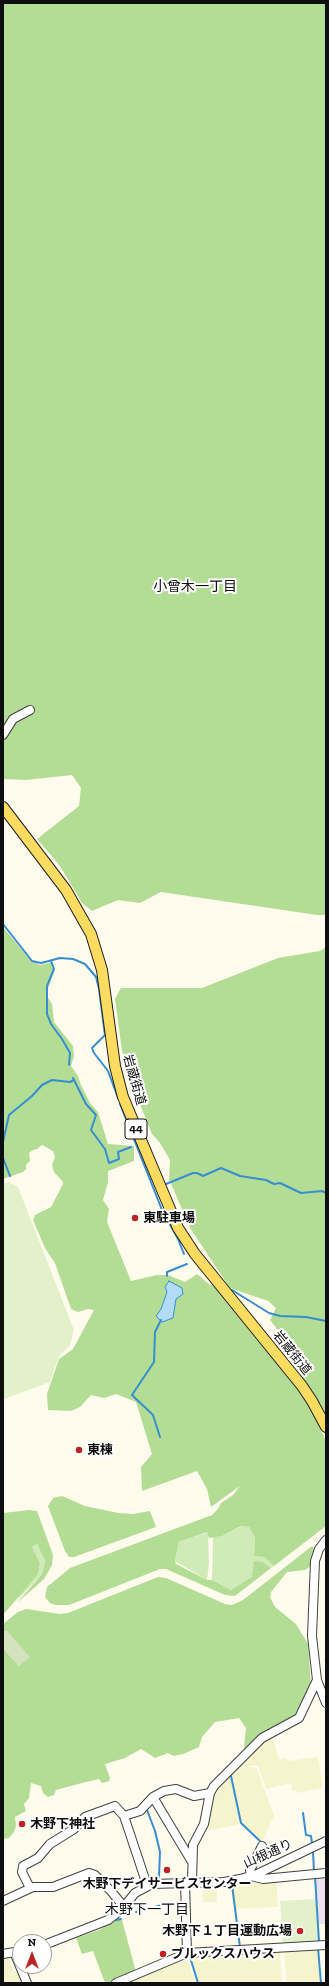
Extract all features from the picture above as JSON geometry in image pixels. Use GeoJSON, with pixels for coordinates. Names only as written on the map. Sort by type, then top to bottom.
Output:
{"type":"FeatureCollection","features":[{"type":"Feature","properties":{"kind":"main road","name":"岩蔵街道"},"geometry":{"type":"LineString","coordinates":[[3,807],[66,890],[91,934],[102,970],[115,1066],[123,1097],[178,1228],[195,1254],[302,1386],[326,1427]]}},
{"type":"Feature","properties":{"kind":"street"},"geometry":{"type":"LineString","coordinates":[[3,735],[13,719],[30,710]]}},
{"type":"Feature","properties":{"kind":"street"},"geometry":{"type":"LineString","coordinates":[[326,1540],[319,1549],[315,1566],[312,1643],[317,1680],[326,1703]]}},
{"type":"Feature","properties":{"kind":"street"},"geometry":{"type":"LineString","coordinates":[[187,1953],[188,1882],[192,1862],[193,1845],[204,1824],[210,1793],[214,1786],[236,1766],[257,1742],[267,1734],[298,1718],[317,1680]]}},
{"type":"Feature","properties":{"kind":"street"},"geometry":{"type":"LineString","coordinates":[[124,1816],[145,1809],[153,1797],[164,1791],[176,1789],[194,1796],[210,1793]]}},
{"type":"Feature","properties":{"kind":"street"},"geometry":{"type":"LineString","coordinates":[[153,1797],[192,1862]]}},
{"type":"Feature","properties":{"kind":"street"},"geometry":{"type":"LineString","coordinates":[[30,1888],[22,1872],[23,1866],[38,1858],[50,1844],[74,1829],[85,1816],[115,1806],[124,1816],[147,1886]]}},
{"type":"Feature","properties":{"kind":"street","name":"山根通り"},"geometry":{"type":"LineString","coordinates":[[52,1943],[102,1924],[124,1907],[135,1893],[147,1886],[161,1882],[229,1881],[250,1876],[326,1841]]}},
{"type":"Feature","properties":{"kind":"street"},"geometry":{"type":"LineString","coordinates":[[262,1846],[250,1870],[250,1876],[263,1879],[326,1873]]}},
{"type":"Feature","properties":{"kind":"street"},"geometry":{"type":"LineString","coordinates":[[3,1901],[30,1888],[37,1886],[53,1886],[85,1873],[91,1873],[111,1891],[124,1907]]}},
{"type":"Feature","properties":{"kind":"street"},"geometry":{"type":"LineString","coordinates":[[116,1983],[187,1953],[326,1945]]}},
{"type":"Feature","properties":{"kind":"shaded area"},"geometry":{"type":"Polygon","coordinates":[[[271,1734],[279,1759],[285,1758],[289,1761],[318,1757],[323,1788],[297,1793],[297,1790],[292,1791],[291,1783],[266,1789],[258,1765],[238,1768],[271,1734]]]}},
{"type":"Feature","properties":{"kind":"shaded area"},"geometry":{"type":"Polygon","coordinates":[[[252,1767],[257,1769],[274,1816],[262,1842],[241,1823],[231,1773],[235,1769],[252,1767]]]}},
{"type":"Feature","properties":{"kind":"shaded area"},"geometry":{"type":"Polygon","coordinates":[[[230,1774],[240,1824],[203,1832],[209,1819],[215,1789],[230,1774]]]}},
{"type":"Feature","properties":{"kind":"shaded area"},"geometry":{"type":"Polygon","coordinates":[[[326,1875],[326,1924],[319,1924],[315,1876],[326,1875]]]}},
{"type":"Feature","properties":{"kind":"shaded area"},"geometry":{"type":"Polygon","coordinates":[[[276,1879],[278,1907],[236,1909],[232,1885],[276,1879]]]}},
{"type":"Feature","properties":{"kind":"shaded area"},"geometry":{"type":"Polygon","coordinates":[[[203,1886],[217,1886],[217,1902],[203,1902],[203,1886]]]}},
{"type":"Feature","properties":{"kind":"shaded area"},"geometry":{"type":"Polygon","coordinates":[[[318,1947],[321,1983],[287,1983],[284,1951],[318,1947]]]}},
{"type":"Feature","properties":{"kind":"shaded area"},"geometry":{"type":"Polygon","coordinates":[[[280,1951],[282,1983],[199,1983],[191,1957],[280,1951]]]}},
{"type":"Feature","properties":{"kind":"shaded area"},"geometry":{"type":"Polygon","coordinates":[[[184,1956],[187,1958],[195,1983],[122,1983],[184,1956]]]}},
{"type":"Feature","properties":{"kind":"shaded area"},"geometry":{"type":"Polygon","coordinates":[[[8,1957],[12,1967],[12,1974],[21,1974],[24,1983],[3,1983],[3,1959],[8,1957]]]}},
{"type":"Feature","properties":{"kind":"green space"},"geometry":{"type":"Polygon","coordinates":[[[3,3],[326,3],[326,915],[317,915],[161,892],[140,903],[118,900],[92,911],[82,903],[60,866],[37,839],[79,806],[81,788],[72,775],[26,780],[3,779],[3,3]]]}},
{"type":"Feature","properties":{"kind":"green space"},"geometry":{"type":"Polygon","coordinates":[[[3,927],[30,960],[40,965],[53,962],[54,971],[46,995],[52,1004],[54,1022],[73,1046],[74,1056],[71,1066],[78,1076],[90,1103],[98,1112],[108,1144],[134,1146],[134,1161],[108,1171],[108,1182],[103,1200],[109,1209],[107,1222],[131,1281],[157,1275],[168,1275],[185,1282],[197,1274],[210,1285],[215,1285],[298,1389],[312,1411],[325,1439],[326,1526],[274,1566],[264,1557],[254,1556],[255,1537],[249,1527],[241,1526],[222,1536],[209,1538],[207,1532],[179,1542],[175,1561],[176,1564],[207,1580],[212,1580],[231,1590],[252,1577],[254,1561],[263,1562],[271,1568],[235,1596],[225,1595],[166,1569],[160,1569],[69,1605],[55,1605],[50,1603],[45,1597],[47,1587],[70,1568],[212,1515],[221,1503],[233,1495],[240,1486],[211,1507],[207,1489],[197,1471],[142,1491],[141,1467],[152,1454],[136,1402],[116,1394],[104,1398],[91,1395],[80,1407],[71,1411],[48,1410],[47,1394],[59,1359],[73,1349],[94,1310],[88,1309],[78,1312],[71,1309],[55,1263],[45,1248],[33,1220],[35,1215],[51,1207],[63,1184],[54,1172],[52,1165],[55,1157],[53,1151],[42,1145],[33,1150],[29,1153],[30,1161],[26,1165],[26,1169],[23,1172],[3,1179],[3,927]]]}},
{"type":"Feature","properties":{"kind":"green space"},"geometry":{"type":"Polygon","coordinates":[[[326,947],[326,1414],[300,1375],[293,1359],[284,1348],[282,1331],[277,1329],[270,1320],[276,1308],[268,1301],[230,1288],[190,1228],[169,1179],[170,1160],[160,1143],[152,1134],[128,1075],[122,1051],[115,999],[121,988],[202,988],[278,958],[320,951],[326,947]]]}},
{"type":"Feature","properties":{"kind":"green space"},"geometry":{"type":"Polygon","coordinates":[[[8,1182],[18,1187],[74,1330],[70,1345],[59,1356],[50,1382],[4,1399],[3,1184],[8,1182]]]}},
{"type":"Feature","properties":{"kind":"green space"},"geometry":{"type":"Polygon","coordinates":[[[62,1496],[85,1506],[118,1513],[133,1514],[150,1511],[156,1527],[74,1557],[69,1557],[65,1551],[48,1506],[53,1498],[62,1496]]]}},
{"type":"Feature","properties":{"kind":"green space"},"geometry":{"type":"Polygon","coordinates":[[[29,1510],[37,1511],[53,1555],[52,1565],[44,1579],[17,1603],[42,1574],[45,1561],[37,1544],[32,1547],[40,1563],[38,1574],[3,1615],[3,1513],[29,1510]]]}},
{"type":"Feature","properties":{"kind":"green space"},"geometry":{"type":"Polygon","coordinates":[[[242,1526],[249,1527],[255,1537],[254,1556],[264,1557],[274,1566],[271,1568],[263,1562],[250,1579],[231,1590],[212,1580],[213,1537],[222,1536],[242,1526]]]}},
{"type":"Feature","properties":{"kind":"green space"},"geometry":{"type":"Polygon","coordinates":[[[208,1532],[209,1564],[207,1580],[175,1561],[179,1542],[208,1532]]]}},
{"type":"Feature","properties":{"kind":"green space"},"geometry":{"type":"Polygon","coordinates":[[[37,1544],[45,1561],[42,1574],[8,1610],[17,1600],[22,1591],[38,1574],[40,1563],[32,1547],[37,1544]]]}},
{"type":"Feature","properties":{"kind":"green space"},"geometry":{"type":"Polygon","coordinates":[[[312,1546],[314,1549],[311,1566],[305,1570],[287,1572],[271,1592],[270,1597],[275,1607],[296,1624],[308,1644],[311,1685],[298,1714],[245,1752],[244,1747],[246,1728],[239,1718],[215,1722],[202,1737],[199,1747],[183,1754],[174,1756],[168,1753],[155,1758],[141,1749],[125,1758],[105,1764],[110,1778],[109,1781],[102,1783],[99,1779],[82,1783],[56,1790],[54,1795],[48,1797],[43,1793],[41,1786],[31,1783],[29,1798],[24,1804],[26,1811],[15,1817],[16,1826],[14,1832],[9,1838],[3,1839],[3,1648],[19,1666],[7,1631],[3,1632],[3,1624],[18,1612],[26,1609],[60,1614],[68,1613],[158,1577],[166,1578],[225,1604],[232,1605],[243,1600],[312,1546]]]}},
{"type":"Feature","properties":{"kind":"green space"},"geometry":{"type":"Polygon","coordinates":[[[7,1631],[30,1657],[19,1666],[3,1648],[3,1632],[7,1631]]]}},
{"type":"Feature","properties":{"kind":"green space","name":"木野下１丁目運動広場"},"geometry":{"type":"Polygon","coordinates":[[[315,1899],[317,1905],[318,1943],[283,1945],[280,1901],[315,1899]]]}},
{"type":"Feature","properties":{"kind":"green space"},"geometry":{"type":"Polygon","coordinates":[[[115,1920],[122,1920],[136,1972],[111,1983],[105,1983],[93,1951],[82,1954],[76,1938],[99,1930],[115,1920]]]}},
{"type":"Feature","properties":{"kind":"water"},"geometry":{"type":"Polygon","coordinates":[[[169,1281],[182,1288],[183,1294],[176,1299],[173,1318],[162,1322],[156,1316],[161,1309],[167,1292],[165,1287],[169,1281]]]}},
{"type":"Feature","properties":{"kind":"waterway"},"geometry":{"type":"LineString","coordinates":[[3,924],[32,961],[41,963],[60,958],[73,959],[85,964],[96,977],[105,1035],[92,1048],[94,1053],[108,1071],[118,1098]]}},
{"type":"Feature","properties":{"kind":"waterway"},"geometry":{"type":"LineString","coordinates":[[51,961],[54,969],[47,986],[47,1014],[51,1024],[70,1053],[69,1065]]}},
{"type":"Feature","properties":{"kind":"waterway"},"geometry":{"type":"LineString","coordinates":[[73,1078],[86,1104],[96,1115],[91,1130],[105,1149],[109,1163],[119,1159],[118,1152],[131,1147]]}},
{"type":"Feature","properties":{"kind":"waterway"},"geometry":{"type":"LineString","coordinates":[[3,1142],[9,1115],[32,1096],[42,1085],[52,1080],[70,1082],[74,1080]]}},
{"type":"Feature","properties":{"kind":"waterway"},"geometry":{"type":"LineString","coordinates":[[120,1104],[162,1210],[178,1239],[184,1254]]}},
{"type":"Feature","properties":{"kind":"waterway"},"geometry":{"type":"LineString","coordinates":[[3,1146],[3,1158],[10,1176]]}},
{"type":"Feature","properties":{"kind":"waterway"},"geometry":{"type":"LineString","coordinates":[[166,1184],[193,1173],[203,1176],[221,1168],[240,1176],[266,1180],[274,1184],[280,1183],[301,1193],[322,1191],[326,1193]]}},
{"type":"Feature","properties":{"kind":"waterway"},"geometry":{"type":"LineString","coordinates":[[167,1276],[167,1272],[187,1264]]}},
{"type":"Feature","properties":{"kind":"waterway"},"geometry":{"type":"LineString","coordinates":[[232,1290],[269,1313],[280,1316],[306,1317],[326,1321]]}},
{"type":"Feature","properties":{"kind":"waterway"},"geometry":{"type":"LineString","coordinates":[[160,1437],[153,1415],[132,1395],[154,1362],[155,1332],[161,1320]]}},
{"type":"Feature","properties":{"kind":"waterway"},"geometry":{"type":"LineString","coordinates":[[231,1776],[241,1823],[261,1842]]}},
{"type":"Feature","properties":{"kind":"waterway"},"geometry":{"type":"LineString","coordinates":[[147,1810],[155,1831],[160,1852],[159,1877]]}},
{"type":"Feature","properties":{"kind":"waterway"},"geometry":{"type":"LineString","coordinates":[[303,1813],[306,1835],[311,1836],[312,1843]]}},
{"type":"Feature","properties":{"kind":"waterway"},"geometry":{"type":"LineString","coordinates":[[313,1852],[314,1871]]}},
{"type":"Feature","properties":{"kind":"waterway"},"geometry":{"type":"LineString","coordinates":[[315,1876],[319,1942]]}},
{"type":"Feature","properties":{"kind":"waterway"},"geometry":{"type":"LineString","coordinates":[[232,1885],[240,1947]]}},
{"type":"Feature","properties":{"kind":"waterway"},"geometry":{"type":"LineString","coordinates":[[136,1912],[162,1905],[182,1902]]}},
{"type":"Feature","properties":{"kind":"waterway"},"geometry":{"type":"LineString","coordinates":[[116,1920],[121,1919]]}},
{"type":"Feature","properties":{"kind":"waterway"},"geometry":{"type":"LineString","coordinates":[[318,1948],[321,1983]]}},
{"type":"Feature","properties":{"kind":"waterway"},"geometry":{"type":"LineString","coordinates":[[190,1957],[198,1983]]}},
{"type":"Feature","properties":{"kind":"place","name":"東駐車場"},"geometry":{"type":"Point","coordinates":[135,1218]}},
{"type":"Feature","properties":{"kind":"place","name":"東棟"},"geometry":{"type":"Point","coordinates":[79,1450]}},
{"type":"Feature","properties":{"kind":"place","name":"木野下神社"},"geometry":{"type":"Point","coordinates":[22,1824]}},
{"type":"Feature","properties":{"kind":"place","name":"木野下デイサービスセンター"},"geometry":{"type":"Point","coordinates":[167,1870]}},
{"type":"Feature","properties":{"kind":"place","name":"木野下１丁目運動広場"},"geometry":{"type":"Point","coordinates":[300,1931]}},
{"type":"Feature","properties":{"kind":"place","name":"ブルックスハウス"},"geometry":{"type":"Point","coordinates":[163,1954]}},
{"type":"Feature","properties":{"kind":"district","name":"小曾木一丁目"},"geometry":{"type":"Point","coordinates":[195,587]}},
{"type":"Feature","properties":{"kind":"district","name":"木野下一丁目"},"geometry":{"type":"Point","coordinates":[147,1910]}}]}
